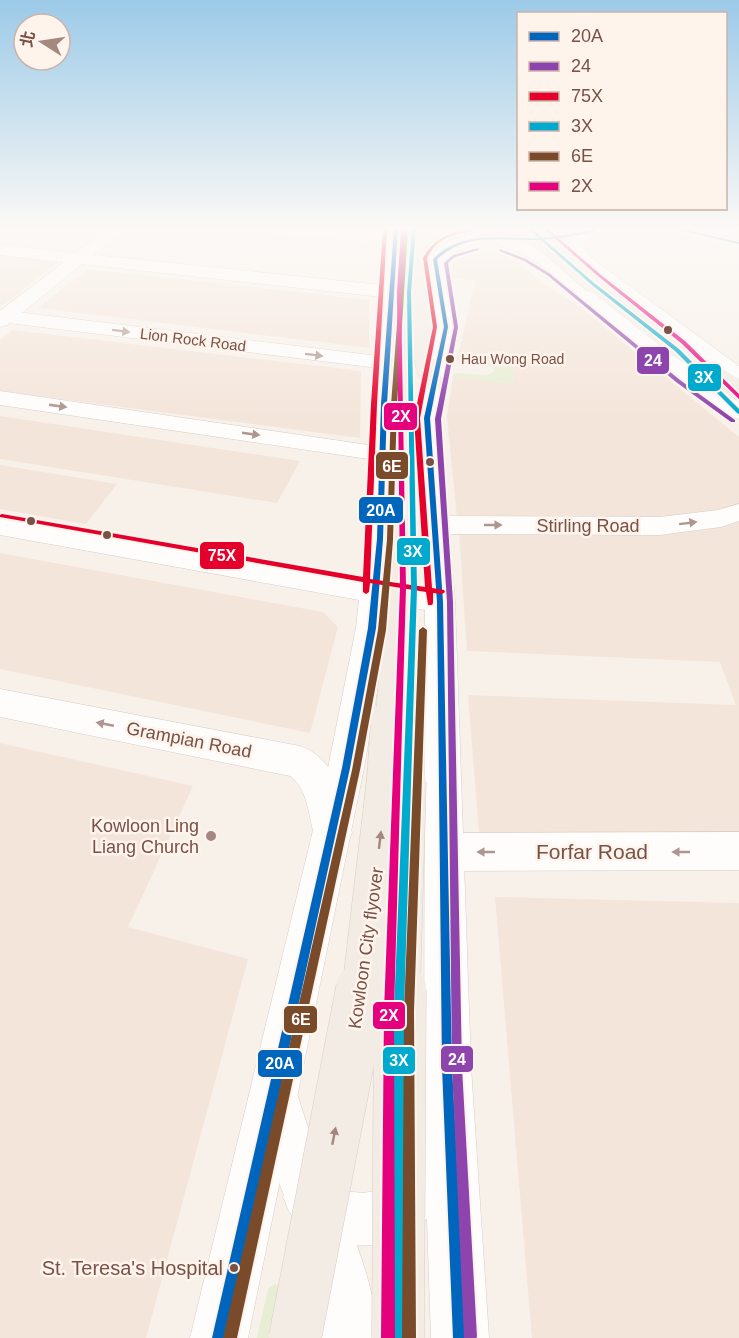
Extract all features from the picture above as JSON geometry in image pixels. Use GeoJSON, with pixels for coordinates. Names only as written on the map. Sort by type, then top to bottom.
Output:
{"type":"FeatureCollection","features":[{"type":"Feature","properties":{"kind":"main road"},"geometry":{"type":"LineString","coordinates":[[2,318],[37,291]]}},
{"type":"Feature","properties":{"kind":"main road"},"geometry":{"type":"LineString","coordinates":[[219,1338],[358,710],[376,592],[392,292],[387,291]]}},
{"type":"Feature","properties":{"kind":"main road","name":"Kowloon City flyover"},"geometry":{"type":"LineString","coordinates":[[295,1338],[361,1002],[387,779],[401,588],[401,291]]}},
{"type":"Feature","properties":{"kind":"main road","name":"Kowloon City flyover"},"geometry":{"type":"LineString","coordinates":[[398,1338],[399,1011],[414,588],[409,291]]}},
{"type":"Feature","properties":{"kind":"main road"},"geometry":{"type":"LineString","coordinates":[[413,291],[422,354],[433,383]]}},
{"type":"Feature","properties":{"kind":"main road"},"geometry":{"type":"LineString","coordinates":[[310,1197],[330,1213],[354,1221],[369,1221],[392,1213],[411,1198],[433,1169],[448,1120],[440,602],[427,418],[433,383],[442,356],[446,327],[440,291]]}},
{"type":"Feature","properties":{"kind":"main road"},"geometry":{"type":"LineString","coordinates":[[586,291],[660,351],[684,374],[739,412]]}},
{"type":"Feature","properties":{"kind":"main road"},"geometry":{"type":"LineString","coordinates":[[602,291],[677,350],[739,388]]}},
{"type":"Feature","properties":{"kind":"main road"},"geometry":{"type":"LineString","coordinates":[[625,291],[739,376]]}},
{"type":"Feature","properties":{"kind":"main road","name":"Lion Rock Road"},"geometry":{"type":"LineString","coordinates":[[2,318],[387,363]]}},
{"type":"Feature","properties":{"kind":"main road"},"geometry":{"type":"LineString","coordinates":[[677,350],[739,412]]}},
{"type":"Feature","properties":{"kind":"main road"},"geometry":{"type":"LineString","coordinates":[[0,398],[382,454]]}},
{"type":"Feature","properties":{"kind":"main road","name":"Stirling Road"},"geometry":{"type":"LineString","coordinates":[[435,525],[660,526],[721,518],[739,513]]}},
{"type":"Feature","properties":{"kind":"main road"},"geometry":{"type":"LineString","coordinates":[[0,526],[440,602]]}},
{"type":"Feature","properties":{"kind":"main road","name":"Grampian Road"},"geometry":{"type":"LineString","coordinates":[[0,703],[300,762],[308,767],[318,783],[332,833]]}},
{"type":"Feature","properties":{"kind":"main road","name":"Forfar Road"},"geometry":{"type":"LineString","coordinates":[[445,852],[739,851]]}},
{"type":"Feature","properties":{"kind":"main road"},"geometry":{"type":"LineString","coordinates":[[447,1067],[460,1338]]}},
{"type":"Feature","properties":{"kind":"main road"},"geometry":{"type":"LineString","coordinates":[[274,1096],[281,1125],[324,1227],[348,1316],[350,1338]]}},
{"type":"Feature","properties":{"kind":"shaded area"},"geometry":{"type":"Polygon","coordinates":[[[0,291],[21,291],[0,308],[0,291]]]}},
{"type":"Feature","properties":{"kind":"shaded area"},"geometry":{"type":"Polygon","coordinates":[[[59,291],[291,291],[369,300],[369,348],[38,308],[59,291]]]}},
{"type":"Feature","properties":{"kind":"shaded area"},"geometry":{"type":"Polygon","coordinates":[[[473,291],[556,291],[580,307],[739,437],[739,504],[714,513],[653,520],[457,518],[447,417],[453,377],[512,383],[514,365],[457,360],[473,291]]]}},
{"type":"Feature","properties":{"kind":"shaded area"},"geometry":{"type":"Polygon","coordinates":[[[13,330],[361,371],[360,438],[0,391],[0,340],[13,330]]]}},
{"type":"Feature","properties":{"kind":"shaded area"},"geometry":{"type":"Polygon","coordinates":[[[0,416],[300,461],[277,503],[0,459],[0,416]]]}},
{"type":"Feature","properties":{"kind":"shaded area"},"geometry":{"type":"Polygon","coordinates":[[[0,465],[117,484],[86,524],[0,509],[0,465]]]}},
{"type":"Feature","properties":{"kind":"shaded area"},"geometry":{"type":"Polygon","coordinates":[[[739,521],[739,837],[479,833],[468,695],[736,705],[720,662],[467,651],[459,532],[672,533],[739,521]]]}},
{"type":"Feature","properties":{"kind":"shaded area"},"geometry":{"type":"Polygon","coordinates":[[[0,553],[323,612],[338,627],[310,733],[0,669],[0,553]]]}},
{"type":"Feature","properties":{"kind":"shaded area"},"geometry":{"type":"Polygon","coordinates":[[[0,743],[193,786],[128,927],[248,959],[146,1338],[0,1338],[0,743]]]}},
{"type":"Feature","properties":{"kind":"shaded area"},"geometry":{"type":"Polygon","coordinates":[[[495,897],[739,903],[739,1338],[532,1338],[495,897]]]}},
{"type":"Feature","properties":{"kind":"green space"},"geometry":{"type":"Polygon","coordinates":[[[457,360],[514,365],[512,383],[453,377],[454,373],[489,375],[495,370],[490,366],[457,362],[457,360]]]}},
{"type":"Feature","properties":{"kind":"green space"},"geometry":{"type":"Polygon","coordinates":[[[275,1284],[282,1286],[293,1338],[257,1338],[268,1289],[275,1284]]]}},
{"type":"Feature","properties":{"kind":"transit line","name":"75X"},"geometry":{"type":"LineString","coordinates":[[366,592],[381,291]]}},
{"type":"Feature","properties":{"kind":"transit line","name":"20A"},"geometry":{"type":"LineString","coordinates":[[219,1338],[346,768],[372,628],[380,539],[384,404],[392,291]]}},
{"type":"Feature","properties":{"kind":"transit line","name":"2X"},"geometry":{"type":"LineString","coordinates":[[388,1338],[389,1011],[403,588],[399,291]]}},
{"type":"Feature","properties":{"kind":"transit line","name":"6E"},"geometry":{"type":"LineString","coordinates":[[230,1338],[356,770],[382,630],[390,540],[394,405],[402,291]]}},
{"type":"Feature","properties":{"kind":"transit line","name":"3X"},"geometry":{"type":"LineString","coordinates":[[398,1338],[399,1011],[414,588],[409,291]]}},
{"type":"Feature","properties":{"kind":"transit line","name":"75X"},"geometry":{"type":"LineString","coordinates":[[430,291],[435,327],[417,418],[430,603]]}},
{"type":"Feature","properties":{"kind":"transit line","name":"20A"},"geometry":{"type":"LineString","coordinates":[[440,291],[446,327],[427,418],[440,602],[447,1067],[460,1338]]}},
{"type":"Feature","properties":{"kind":"transit line","name":"24"},"geometry":{"type":"LineString","coordinates":[[450,291],[456,327],[438,419],[450,602],[457,1067],[470,1337]]}},
{"type":"Feature","properties":{"kind":"transit line","name":"24"},"geometry":{"type":"LineString","coordinates":[[569,291],[678,381],[733,421]]}},
{"type":"Feature","properties":{"kind":"transit line","name":"3X"},"geometry":{"type":"LineString","coordinates":[[602,291],[677,350],[739,412]]}},
{"type":"Feature","properties":{"kind":"transit line","name":"2X"},"geometry":{"type":"LineString","coordinates":[[619,291],[683,342],[739,397]]}},
{"type":"Feature","properties":{"kind":"transit line","name":"75X"},"geometry":{"type":"LineString","coordinates":[[2,516],[326,574],[442,592]]}},
{"type":"Feature","properties":{"kind":"transit line","name":"6E"},"geometry":{"type":"LineString","coordinates":[[409,1338],[409,1011],[423,630]]}},
{"type":"Feature","properties":{"kind":"place","name":"Hau Wong Road"},"geometry":{"type":"Point","coordinates":[450,359]}},
{"type":"Feature","properties":{"kind":"place","name":"Kowloon Ling Liang Church"},"geometry":{"type":"Point","coordinates":[211,836]}},
{"type":"Feature","properties":{"kind":"place","name":"St. Teresa's Hospital"},"geometry":{"type":"Point","coordinates":[234,1268]}}]}
